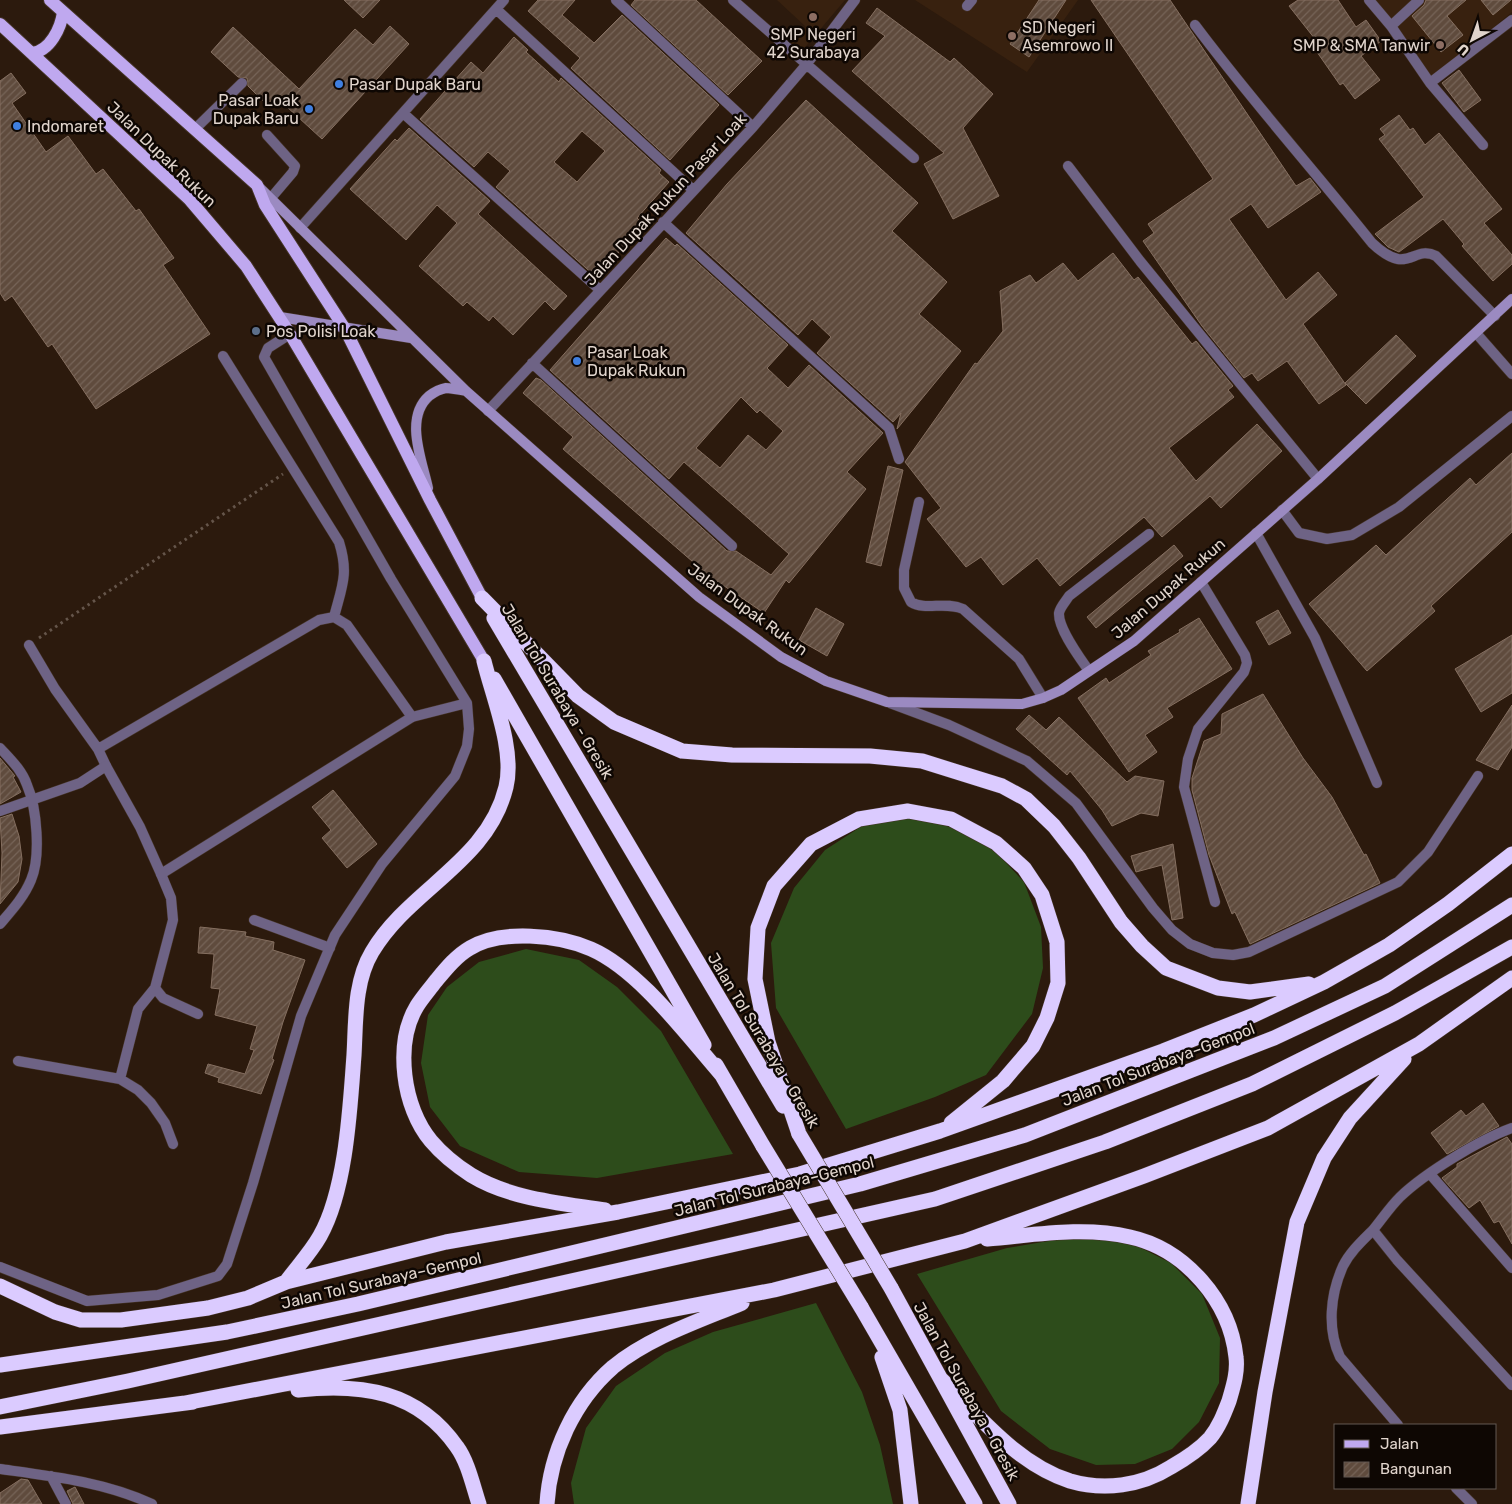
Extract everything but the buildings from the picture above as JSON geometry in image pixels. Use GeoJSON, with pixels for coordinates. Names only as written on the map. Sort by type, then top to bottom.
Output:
{"type":"FeatureCollection","features":[{"type":"Feature","properties":{"kind":"highway"},"geometry":{"type":"LineString","coordinates":[[482,598],[578,696],[614,722],[682,751],[732,755],[870,756],[922,761],[1002,786],[1026,799],[1054,826],[1080,858],[1121,922],[1142,946],[1166,968],[1218,988],[1250,992],[1324,982]]}},
{"type":"Feature","properties":{"kind":"highway","name":"Jalan Tol Surabaya - Gresik"},"geometry":{"type":"LineString","coordinates":[[482,598],[891,1288],[1009,1504]]}},
{"type":"Feature","properties":{"kind":"highway"},"geometry":{"type":"LineString","coordinates":[[484,661],[721,1074],[871,1323],[975,1504]]}},
{"type":"Feature","properties":{"kind":"highway"},"geometry":{"type":"LineString","coordinates":[[286,1282],[320,1237],[336,1200],[352,1080],[361,977],[372,952],[403,911],[455,867],[482,838],[498,811],[506,785],[508,753],[484,661]]}},
{"type":"Feature","properties":{"kind":"highway"},"geometry":{"type":"LineString","coordinates":[[799,1134],[768,1042],[755,979],[758,928],[774,886],[811,844],[859,819],[908,811],[951,819],[996,842],[1024,868],[1042,895],[1058,942],[1058,983],[1047,1018],[1033,1046],[1003,1082],[940,1131]]}},
{"type":"Feature","properties":{"kind":"highway"},"geometry":{"type":"LineString","coordinates":[[0,1286],[54,1312],[82,1320],[121,1320],[232,1302],[248,1298],[286,1282],[446,1242],[618,1212],[800,1174],[940,1131],[1163,1052],[1254,1015],[1324,982],[1389,945],[1448,904],[1512,854]]}},
{"type":"Feature","properties":{"kind":"highway","name":"Jalan Tol Surabaya–Gempol"},"geometry":{"type":"LineString","coordinates":[[0,1365],[227,1332],[358,1304],[860,1184],[1025,1134],[1169,1080],[1299,1026],[1385,986],[1512,905]]}},
{"type":"Feature","properties":{"kind":"highway"},"geometry":{"type":"LineString","coordinates":[[618,1212],[556,1203],[501,1189],[472,1176],[449,1159],[431,1141],[416,1119],[412,1108],[403,1062],[405,1035],[416,1006],[450,964],[470,948],[492,940],[522,935],[563,940],[592,949],[626,971],[648,992],[721,1074]]}},
{"type":"Feature","properties":{"kind":"highway"},"geometry":{"type":"LineString","coordinates":[[0,1407],[128,1381],[935,1199],[1105,1142],[1252,1084],[1395,1014],[1512,947]]}},
{"type":"Feature","properties":{"kind":"highway"},"geometry":{"type":"LineString","coordinates":[[185,1403],[774,1290],[965,1241],[1144,1176],[1268,1128],[1419,1044],[1512,978]]}},
{"type":"Feature","properties":{"kind":"highway"},"geometry":{"type":"LineString","coordinates":[[1248,1504],[1265,1392],[1297,1222],[1324,1158],[1350,1118],[1382,1080],[1419,1044]]}},
{"type":"Feature","properties":{"kind":"highway"},"geometry":{"type":"LineString","coordinates":[[941,1379],[999,1435],[1033,1464],[1070,1481],[1108,1487],[1137,1482],[1159,1474],[1192,1454],[1210,1437],[1223,1417],[1235,1382],[1236,1358],[1232,1337],[1223,1312],[1198,1276],[1158,1247],[1131,1237],[1081,1230],[965,1241]]}},
{"type":"Feature","properties":{"kind":"highway"},"geometry":{"type":"LineString","coordinates":[[547,1504],[548,1481],[562,1440],[581,1404],[613,1368],[677,1329],[774,1290]]}},
{"type":"Feature","properties":{"kind":"highway"},"geometry":{"type":"LineString","coordinates":[[871,1323],[900,1410],[908,1460],[911,1504]]}},
{"type":"Feature","properties":{"kind":"highway"},"geometry":{"type":"LineString","coordinates":[[0,1427],[185,1403],[342,1387],[388,1396],[416,1405],[434,1420],[458,1448],[479,1504]]}},
{"type":"Feature","properties":{"kind":"main road","name":"Jalan Dupak Rukun"},"geometry":{"type":"LineString","coordinates":[[50,0],[196,128],[257,185],[345,329],[430,500],[482,598]]}},
{"type":"Feature","properties":{"kind":"main road"},"geometry":{"type":"LineString","coordinates":[[32,53],[40,52],[50,42],[62,21],[63,12]]}},
{"type":"Feature","properties":{"kind":"main road","name":"Jalan Dupak Rukun"},"geometry":{"type":"LineString","coordinates":[[0,24],[189,199],[246,266],[280,317],[484,661]]}},
{"type":"Feature","properties":{"kind":"main road","name":"Jalan Dupak Rukun"},"geometry":{"type":"LineString","coordinates":[[269,202],[300,228],[466,390],[699,596],[781,657],[826,681],[887,702],[1022,704],[1061,690],[1134,641],[1318,479],[1512,299]]}},
{"type":"Feature","properties":{"kind":"main road"},"geometry":{"type":"LineString","coordinates":[[280,317],[345,329],[411,338]]}},
{"type":"Feature","properties":{"kind":"main road"},"geometry":{"type":"LineString","coordinates":[[430,500],[416,426],[417,412],[424,401],[433,393],[445,388],[466,390]]}},
{"type":"Feature","properties":{"kind":"street"},"geometry":{"type":"LineString","coordinates":[[300,228],[504,0]]}},
{"type":"Feature","properties":{"kind":"street"},"geometry":{"type":"LineString","coordinates":[[616,0],[753,127]]}},
{"type":"Feature","properties":{"kind":"street"},"geometry":{"type":"LineString","coordinates":[[733,0],[914,158]]}},
{"type":"Feature","properties":{"kind":"street","name":"Jalan Dupak Rukun Pasar Loak"},"geometry":{"type":"LineString","coordinates":[[488,410],[753,127],[806,65],[855,0]]}},
{"type":"Feature","properties":{"kind":"street"},"geometry":{"type":"LineString","coordinates":[[1369,0],[1391,26],[1430,83],[1483,145]]}},
{"type":"Feature","properties":{"kind":"street"},"geometry":{"type":"LineString","coordinates":[[1391,26],[1419,0]]}},
{"type":"Feature","properties":{"kind":"street"},"geometry":{"type":"LineString","coordinates":[[496,9],[693,190]]}},
{"type":"Feature","properties":{"kind":"street"},"geometry":{"type":"LineString","coordinates":[[1430,83],[1512,20]]}},
{"type":"Feature","properties":{"kind":"street"},"geometry":{"type":"LineString","coordinates":[[1196,25],[1246,92],[1383,254],[1397,260],[1430,253],[1436,256],[1495,316]]}},
{"type":"Feature","properties":{"kind":"street"},"geometry":{"type":"LineString","coordinates":[[196,128],[242,83]]}},
{"type":"Feature","properties":{"kind":"street"},"geometry":{"type":"LineString","coordinates":[[403,113],[600,290]]}},
{"type":"Feature","properties":{"kind":"street"},"geometry":{"type":"LineString","coordinates":[[267,135],[295,166],[293,172],[269,202]]}},
{"type":"Feature","properties":{"kind":"street"},"geometry":{"type":"LineString","coordinates":[[1068,166],[1140,261],[1318,479]]}},
{"type":"Feature","properties":{"kind":"street"},"geometry":{"type":"LineString","coordinates":[[663,222],[889,428],[899,458]]}},
{"type":"Feature","properties":{"kind":"street"},"geometry":{"type":"LineString","coordinates":[[1476,333],[1512,374]]}},
{"type":"Feature","properties":{"kind":"street"},"geometry":{"type":"LineString","coordinates":[[0,1267],[87,1300],[158,1295],[218,1276],[227,1264],[253,1183],[301,1016],[335,935],[382,864],[455,776],[467,746],[469,729],[467,703],[391,579],[264,356],[268,348],[290,334]]}},
{"type":"Feature","properties":{"kind":"street"},"geometry":{"type":"LineString","coordinates":[[223,356],[339,542],[345,562],[344,579],[334,618]]}},
{"type":"Feature","properties":{"kind":"street"},"geometry":{"type":"LineString","coordinates":[[532,363],[732,546]]}},
{"type":"Feature","properties":{"kind":"street"},"geometry":{"type":"LineString","coordinates":[[1282,510],[1299,532],[1328,539],[1352,535],[1399,507],[1512,416]]}},
{"type":"Feature","properties":{"kind":"street"},"geometry":{"type":"LineString","coordinates":[[920,502],[904,570],[904,588],[911,602],[921,606],[953,604],[963,609],[1019,659],[1043,698]]}},
{"type":"Feature","properties":{"kind":"street"},"geometry":{"type":"LineString","coordinates":[[1256,533],[1315,638],[1377,783]]}},
{"type":"Feature","properties":{"kind":"street"},"geometry":{"type":"LineString","coordinates":[[1089,671],[1075,651],[1061,622],[1059,613],[1062,605],[1070,596],[1149,534]]}},
{"type":"Feature","properties":{"kind":"street"},"geometry":{"type":"LineString","coordinates":[[1201,582],[1245,655],[1247,663],[1244,672],[1236,684],[1198,728],[1188,759],[1184,787],[1215,902]]}},
{"type":"Feature","properties":{"kind":"street"},"geometry":{"type":"LineString","coordinates":[[98,749],[319,620],[334,618],[347,625],[412,717]]}},
{"type":"Feature","properties":{"kind":"street"},"geometry":{"type":"LineString","coordinates":[[29,645],[55,689],[98,749],[140,827],[171,898],[173,920],[155,988],[138,1008],[120,1079]]}},
{"type":"Feature","properties":{"kind":"street"},"geometry":{"type":"LineString","coordinates":[[887,702],[949,725],[1027,761],[1076,803],[1152,908],[1172,930],[1190,944],[1213,953],[1233,955],[1249,952],[1398,882],[1428,852],[1478,776]]}},
{"type":"Feature","properties":{"kind":"street"},"geometry":{"type":"LineString","coordinates":[[161,874],[412,717],[467,703]]}},
{"type":"Feature","properties":{"kind":"street"},"geometry":{"type":"LineString","coordinates":[[0,748],[19,769],[28,785],[37,858],[32,879],[21,900],[0,924]]}},
{"type":"Feature","properties":{"kind":"street"},"geometry":{"type":"LineString","coordinates":[[0,810],[80,783],[106,766]]}},
{"type":"Feature","properties":{"kind":"street"},"geometry":{"type":"LineString","coordinates":[[254,920],[330,948]]}},
{"type":"Feature","properties":{"kind":"street"},"geometry":{"type":"LineString","coordinates":[[155,988],[163,998],[198,1014]]}},
{"type":"Feature","properties":{"kind":"street"},"geometry":{"type":"LineString","coordinates":[[18,1061],[120,1079],[138,1090],[151,1103],[165,1123],[173,1144]]}},
{"type":"Feature","properties":{"kind":"street"},"geometry":{"type":"LineString","coordinates":[[1397,1424],[1340,1357],[1335,1346],[1331,1324],[1332,1311],[1343,1266],[1401,1196],[1430,1174],[1484,1141],[1512,1128]]}},
{"type":"Feature","properties":{"kind":"street"},"geometry":{"type":"LineString","coordinates":[[1430,1174],[1512,1268]]}},
{"type":"Feature","properties":{"kind":"street"},"geometry":{"type":"LineString","coordinates":[[1373,1230],[1512,1385]]}},
{"type":"Feature","properties":{"kind":"street"},"geometry":{"type":"LineString","coordinates":[[0,1469],[51,1476],[125,1491],[152,1504]]}},
{"type":"Feature","properties":{"kind":"street"},"geometry":{"type":"LineString","coordinates":[[51,1476],[66,1504]]}},
{"type":"Feature","properties":{"kind":"street"},"geometry":{"type":"LineString","coordinates":[[1457,1489],[1472,1504]]}},
{"type":"Feature","properties":{"kind":"street"},"geometry":{"type":"LineString","coordinates":[[125,1491],[132,1504]]}},
{"type":"Feature","properties":{"kind":"path"},"geometry":{"type":"LineString","coordinates":[[29,645],[292,469]]}},
{"type":"Feature","properties":{"kind":"shaded area","name":"SMP Negeri 42 Surabaya"},"geometry":{"type":"Polygon","coordinates":[[[777,0],[845,0],[801,52],[791,44],[806,27],[777,0]]]}},
{"type":"Feature","properties":{"kind":"shaded area","name":"SD Negeri Asemrowo II"},"geometry":{"type":"Polygon","coordinates":[[[915,0],[1078,0],[1027,72],[915,0]]]}},
{"type":"Feature","properties":{"kind":"shaded area","name":"SMP & SMA Tanwir"},"geometry":{"type":"Polygon","coordinates":[[[1370,0],[1512,0],[1512,12],[1433,78],[1370,0]]]}},
{"type":"Feature","properties":{"kind":"green space"},"geometry":{"type":"Polygon","coordinates":[[[909,816],[950,827],[994,850],[1024,882],[1041,927],[1043,968],[1032,1014],[986,1075],[935,1097],[846,1129],[776,1008],[771,943],[794,888],[825,850],[862,826],[909,816]]]}},
{"type":"Feature","properties":{"kind":"green space"},"geometry":{"type":"Polygon","coordinates":[[[526,949],[579,960],[617,987],[661,1031],[733,1154],[597,1178],[519,1172],[460,1146],[430,1107],[421,1063],[428,1015],[447,987],[479,962],[526,949]]]}},
{"type":"Feature","properties":{"kind":"green space"},"geometry":{"type":"Polygon","coordinates":[[[1084,1235],[1131,1243],[1171,1263],[1202,1294],[1220,1338],[1219,1383],[1199,1422],[1172,1449],[1135,1464],[1096,1465],[1050,1449],[1001,1411],[917,1274],[1007,1248],[1084,1235]]]}},
{"type":"Feature","properties":{"kind":"green space"},"geometry":{"type":"Polygon","coordinates":[[[816,1303],[862,1392],[880,1445],[893,1504],[574,1504],[571,1483],[586,1428],[616,1386],[665,1353],[713,1332],[816,1303]]]}},
{"type":"Feature","properties":{"kind":"place","name":"SMP Negeri 42 Surabaya"},"geometry":{"type":"Point","coordinates":[813,17]}},
{"type":"Feature","properties":{"kind":"place","name":"SD Negeri Asemrowo II"},"geometry":{"type":"Point","coordinates":[1012,36]}},
{"type":"Feature","properties":{"kind":"place","name":"SMP & SMA Tanwir"},"geometry":{"type":"Point","coordinates":[1440,45]}},
{"type":"Feature","properties":{"kind":"place","name":"Pasar Dupak Baru"},"geometry":{"type":"Point","coordinates":[339,84]}},
{"type":"Feature","properties":{"kind":"place","name":"Pasar Loak Dupak Baru"},"geometry":{"type":"Point","coordinates":[309,109]}},
{"type":"Feature","properties":{"kind":"place","name":"Indomaret"},"geometry":{"type":"Point","coordinates":[17,126]}},
{"type":"Feature","properties":{"kind":"place","name":"Pos Polisi Loak"},"geometry":{"type":"Point","coordinates":[256,331]}},
{"type":"Feature","properties":{"kind":"place","name":"Pasar Loak Dupak Rukun"},"geometry":{"type":"Point","coordinates":[577,361]}}]}
